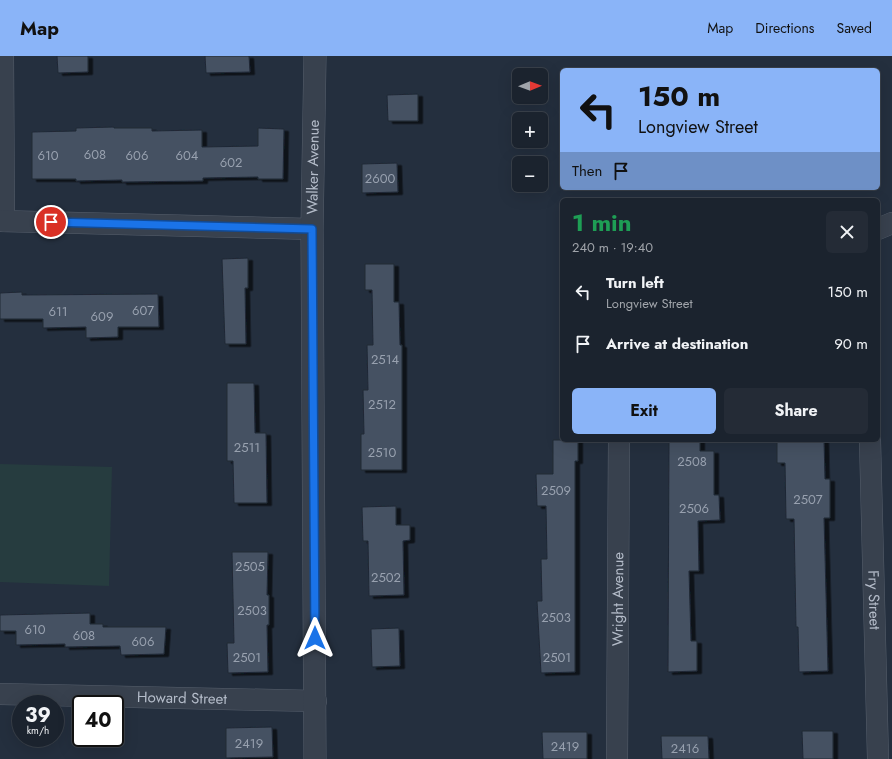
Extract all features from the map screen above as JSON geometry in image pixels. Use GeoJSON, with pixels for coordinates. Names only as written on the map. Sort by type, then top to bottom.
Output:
{"type":"FeatureCollection","features":[{"type":"Feature","properties":{"kind":"street"},"geometry":{"type":"LineString","coordinates":[[3,56],[2,221],[312,229]]}},
{"type":"Feature","properties":{"kind":"street","name":"Walker Avenue"},"geometry":{"type":"LineString","coordinates":[[315,56],[312,229],[316,701],[315,759]]}},
{"type":"Feature","properties":{"kind":"street"},"geometry":{"type":"LineString","coordinates":[[880,228],[892,223]]}},
{"type":"Feature","properties":{"kind":"street","name":"Wright Avenue"},"geometry":{"type":"LineString","coordinates":[[617,759],[619,442]]}},
{"type":"Feature","properties":{"kind":"street","name":"Fry Street"},"geometry":{"type":"LineString","coordinates":[[870,442],[878,759]]}},
{"type":"Feature","properties":{"kind":"street","name":"Howard Street"},"geometry":{"type":"LineString","coordinates":[[0,694],[316,701]]}},
{"type":"Feature","properties":{"kind":"green space"},"geometry":{"type":"Polygon","coordinates":[[[0,464],[112,467],[109,586],[0,582],[0,464]]]}},
{"type":"Feature","properties":{"kind":"building"},"geometry":{"type":"Polygon","coordinates":[[[57,56],[88,56],[88,72],[58,73],[57,56]]]}},
{"type":"Feature","properties":{"kind":"building"},"geometry":{"type":"Polygon","coordinates":[[[205,56],[249,56],[250,72],[206,73],[205,56]]]}},
{"type":"Feature","properties":{"kind":"building"},"geometry":{"type":"Polygon","coordinates":[[[418,94],[418,121],[388,121],[387,95],[418,94]]]}},
{"type":"Feature","properties":{"kind":"building"},"geometry":{"type":"Polygon","coordinates":[[[76,128],[152,128],[152,131],[202,130],[202,147],[258,146],[258,128],[284,129],[283,179],[258,179],[258,177],[203,178],[203,181],[122,182],[122,180],[76,181],[76,179],[32,179],[32,132],[76,131],[76,128]]]}},
{"type":"Feature","properties":{"kind":"building"},"geometry":{"type":"Polygon","coordinates":[[[397,163],[398,192],[362,193],[362,164],[397,163]]]}},
{"type":"Feature","properties":{"kind":"building"},"geometry":{"type":"Polygon","coordinates":[[[248,258],[248,288],[245,288],[246,344],[225,344],[222,259],[248,258]]]}},
{"type":"Feature","properties":{"kind":"building"},"geometry":{"type":"Polygon","coordinates":[[[365,264],[394,264],[394,302],[399,302],[400,345],[402,345],[402,470],[361,470],[361,434],[364,434],[363,390],[368,390],[367,345],[373,345],[372,290],[365,290],[365,264]]]}},
{"type":"Feature","properties":{"kind":"building"},"geometry":{"type":"Polygon","coordinates":[[[22,292],[22,295],[158,294],[159,327],[118,327],[118,337],[86,338],[86,327],[43,328],[43,319],[0,319],[0,293],[22,292]]]}},
{"type":"Feature","properties":{"kind":"building"},"geometry":{"type":"Polygon","coordinates":[[[227,383],[254,383],[255,433],[266,433],[267,503],[234,503],[233,461],[227,461],[227,383]]]}},
{"type":"Feature","properties":{"kind":"building"},"geometry":{"type":"Polygon","coordinates":[[[553,440],[560,440],[560,442],[578,442],[578,461],[575,461],[575,672],[541,673],[537,601],[542,601],[541,559],[547,559],[546,506],[537,506],[536,474],[553,474],[553,440]]]}},
{"type":"Feature","properties":{"kind":"building"},"geometry":{"type":"Polygon","coordinates":[[[669,442],[700,442],[700,451],[714,451],[714,495],[719,495],[720,520],[698,521],[699,571],[689,571],[691,641],[697,641],[697,671],[668,672],[669,442]]]}},
{"type":"Feature","properties":{"kind":"building"},"geometry":{"type":"Polygon","coordinates":[[[777,442],[824,442],[825,479],[830,479],[830,518],[824,518],[828,671],[799,672],[798,627],[796,627],[794,519],[786,519],[785,463],[777,463],[777,442]]]}},
{"type":"Feature","properties":{"kind":"building"},"geometry":{"type":"Polygon","coordinates":[[[396,506],[396,525],[410,525],[410,540],[403,541],[404,595],[369,596],[368,541],[363,541],[362,507],[396,506]]]}},
{"type":"Feature","properties":{"kind":"building"},"geometry":{"type":"Polygon","coordinates":[[[232,552],[268,552],[268,672],[228,673],[227,643],[234,643],[232,552]]]}},
{"type":"Feature","properties":{"kind":"building"},"geometry":{"type":"Polygon","coordinates":[[[90,613],[90,624],[103,624],[103,627],[166,627],[164,654],[121,655],[120,646],[65,647],[65,644],[16,645],[16,631],[0,631],[0,615],[90,613]]]}},
{"type":"Feature","properties":{"kind":"building"},"geometry":{"type":"Polygon","coordinates":[[[399,628],[400,666],[372,667],[371,629],[399,628]]]}},
{"type":"Feature","properties":{"kind":"building"},"geometry":{"type":"Polygon","coordinates":[[[272,727],[273,757],[226,758],[226,728],[272,727]]]}},
{"type":"Feature","properties":{"kind":"building"},"geometry":{"type":"Polygon","coordinates":[[[802,731],[833,731],[833,759],[803,759],[802,731]]]}},
{"type":"Feature","properties":{"kind":"building"},"geometry":{"type":"Polygon","coordinates":[[[542,732],[587,732],[587,759],[543,759],[542,732]]]}},
{"type":"Feature","properties":{"kind":"building"},"geometry":{"type":"Polygon","coordinates":[[[661,736],[708,736],[709,759],[662,759],[661,736]]]}},
{"type":"Feature","properties":{"kind":"route"},"geometry":{"type":"LineString","coordinates":[[51,222],[312,229],[315,638]]}}]}
